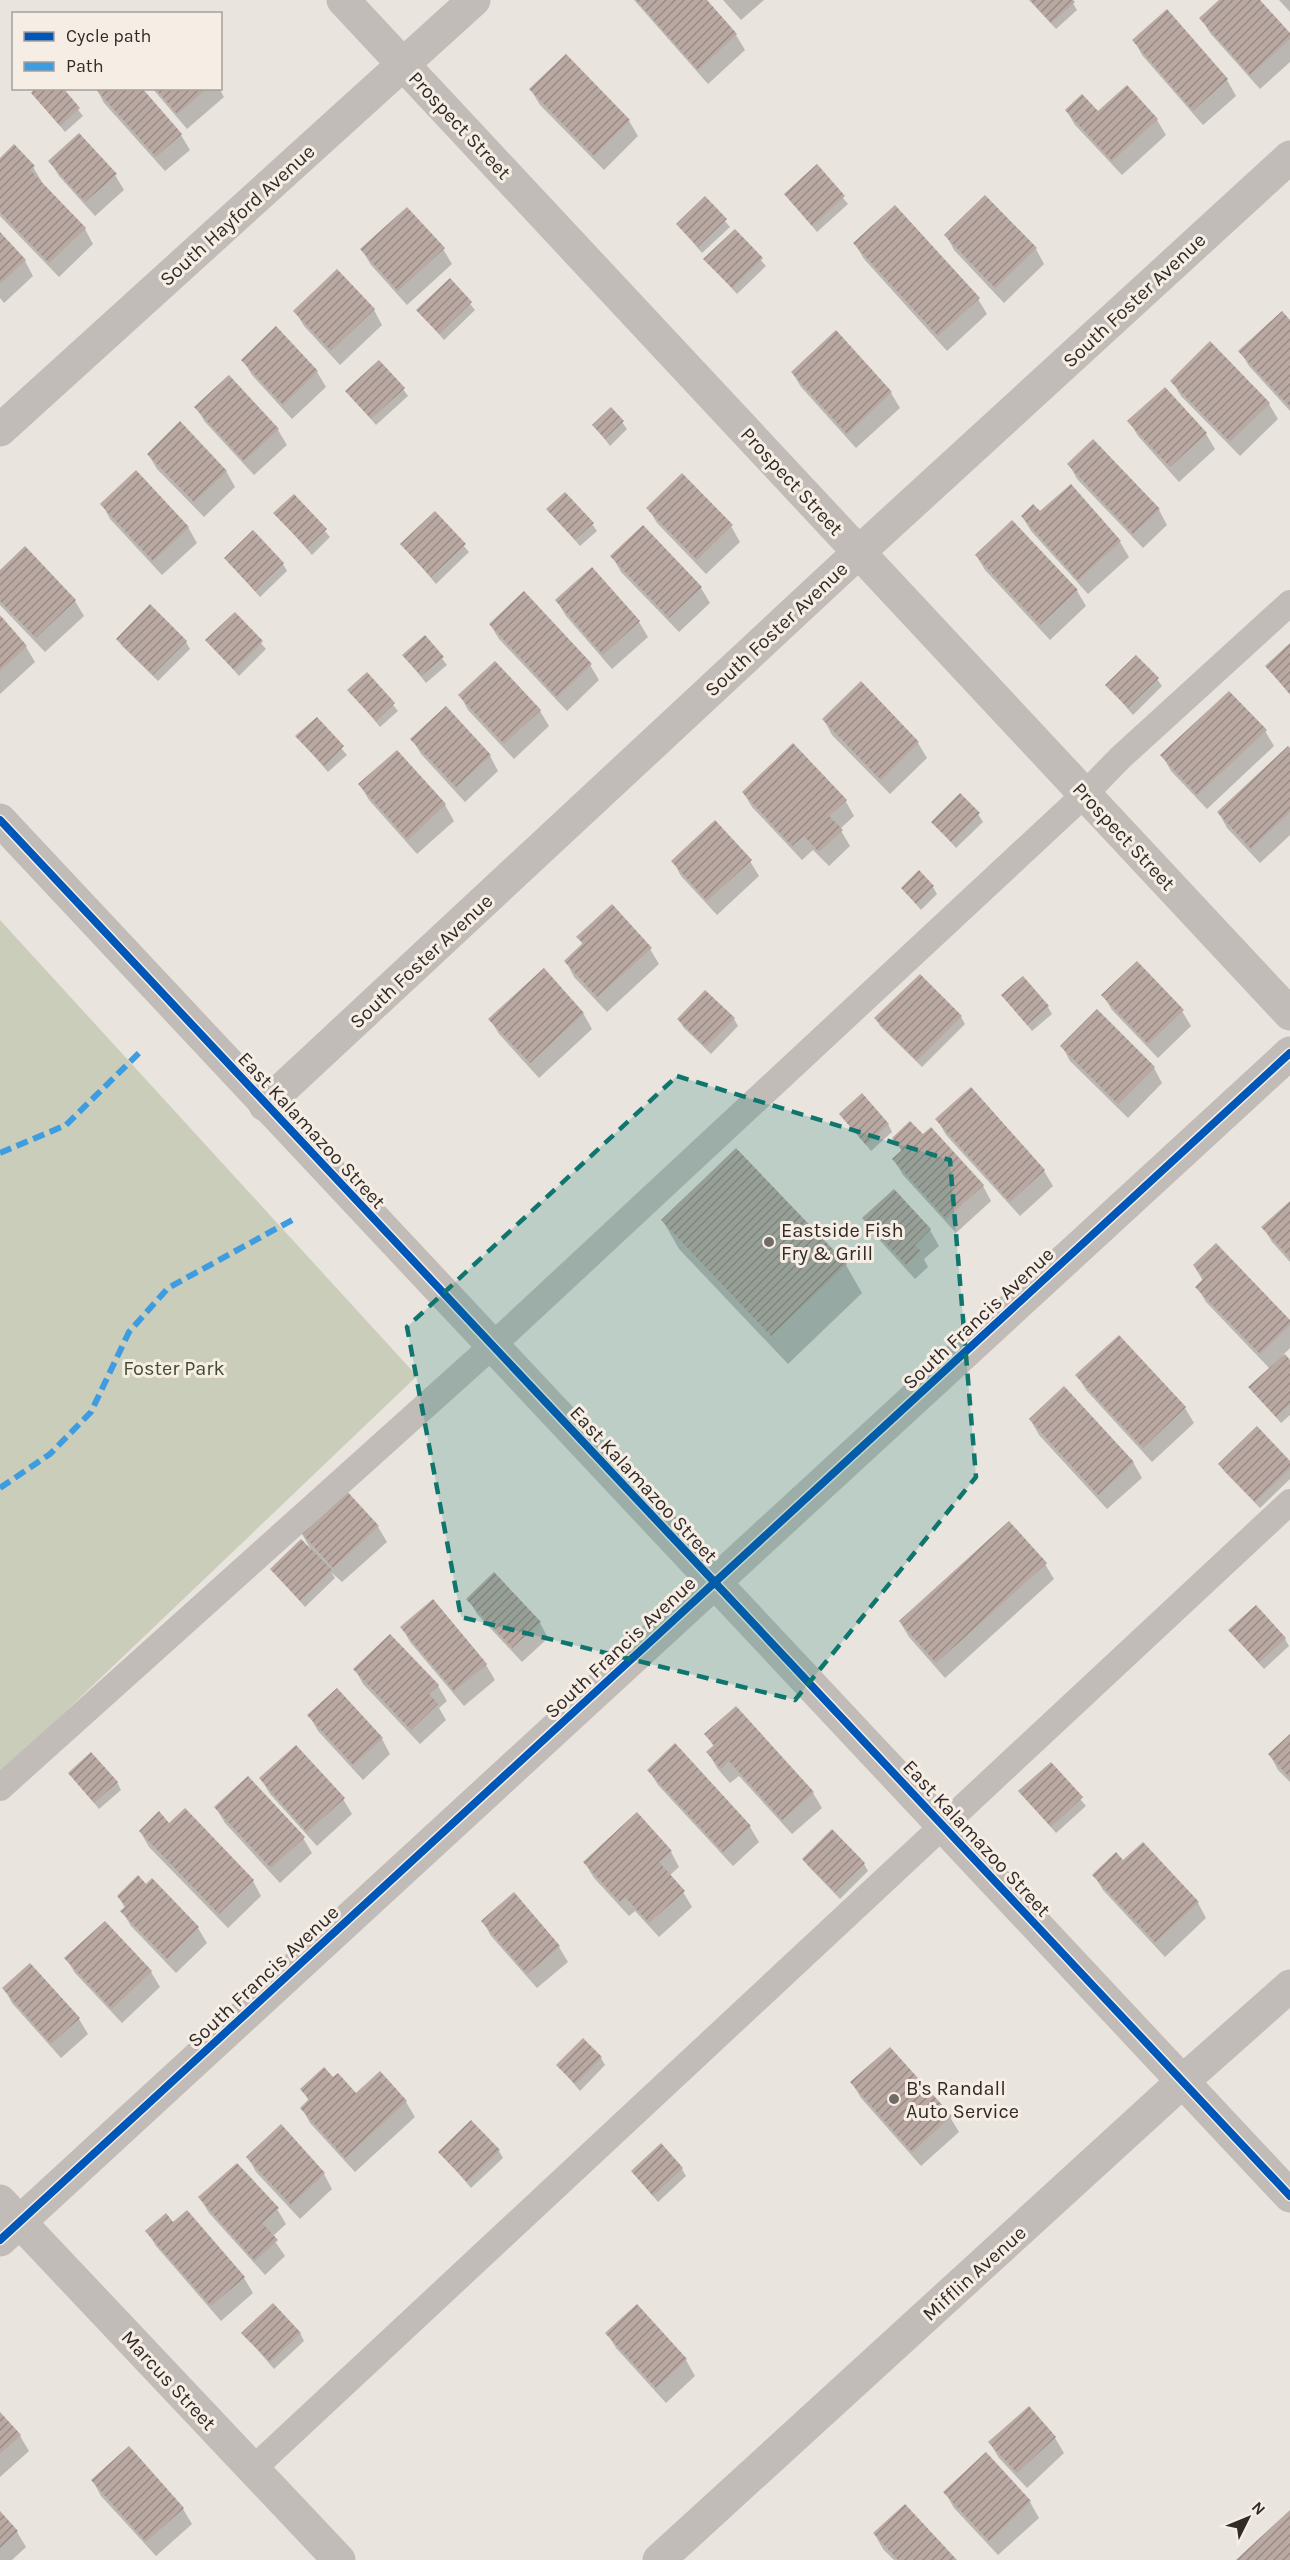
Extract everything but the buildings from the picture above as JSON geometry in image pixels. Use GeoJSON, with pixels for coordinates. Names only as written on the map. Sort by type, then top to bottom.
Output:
{"type":"FeatureCollection","features":[{"type":"Feature","properties":{"kind":"street","name":"Prospect Street"},"geometry":{"type":"LineString","coordinates":[[343,0],[1290,1014]]}},
{"type":"Feature","properties":{"kind":"street","name":"South Hayford Avenue"},"geometry":{"type":"LineString","coordinates":[[0,430],[474,0]]}},
{"type":"Feature","properties":{"kind":"street","name":"South Foster Avenue"},"geometry":{"type":"LineString","coordinates":[[266,1105],[859,552],[1290,156]]}},
{"type":"Feature","properties":{"kind":"street","name":"East Kalamazoo Street"},"geometry":{"type":"LineString","coordinates":[[0,820],[1290,2196]]}},
{"type":"Feature","properties":{"kind":"street","name":"South Francis Avenue"},"geometry":{"type":"LineString","coordinates":[[6,2221],[714,1582],[1290,1053]]}},
{"type":"Feature","properties":{"kind":"street","name":"Mifflin Avenue"},"geometry":{"type":"LineString","coordinates":[[658,2560],[1290,1986]]}},
{"type":"Feature","properties":{"kind":"street","name":"Marcus Street"},"geometry":{"type":"LineString","coordinates":[[6,2221],[253,2469],[339,2560]]}},
{"type":"Feature","properties":{"kind":"lane"},"geometry":{"type":"LineString","coordinates":[[0,1788],[492,1346],[1085,794],[1121,757],[1290,603]]}},
{"type":"Feature","properties":{"kind":"lane"},"geometry":{"type":"LineString","coordinates":[[253,2469],[1290,1502]]}},
{"type":"Feature","properties":{"kind":"highlighted area"},"geometry":{"type":"Polygon","coordinates":[[[677,1076],[950,1160],[976,1477],[795,1700],[461,1617],[407,1327],[677,1076]]]}},
{"type":"Feature","properties":{"kind":"green space","name":"Foster Park"},"geometry":{"type":"Polygon","coordinates":[[[0,920],[417,1376],[0,1774],[0,920]]]}},
{"type":"Feature","properties":{"kind":"marked path"},"geometry":{"type":"LineString","coordinates":[[0,1153],[66,1125],[139,1053]]}},
{"type":"Feature","properties":{"kind":"marked path"},"geometry":{"type":"LineString","coordinates":[[0,1488],[50,1454],[91,1412],[129,1332],[168,1288],[294,1219]]}},
{"type":"Feature","properties":{"kind":"cycle path"},"geometry":{"type":"LineString","coordinates":[[0,820],[1290,2196]]}},
{"type":"Feature","properties":{"kind":"cycle path"},"geometry":{"type":"LineString","coordinates":[[0,2240],[1290,1053]]}},
{"type":"Feature","properties":{"kind":"place","name":"Eastside Fish Fry & Grill"},"geometry":{"type":"Point","coordinates":[769,1242]}},
{"type":"Feature","properties":{"kind":"place","name":"B's Randall Auto Service"},"geometry":{"type":"Point","coordinates":[894,2099]}}]}
